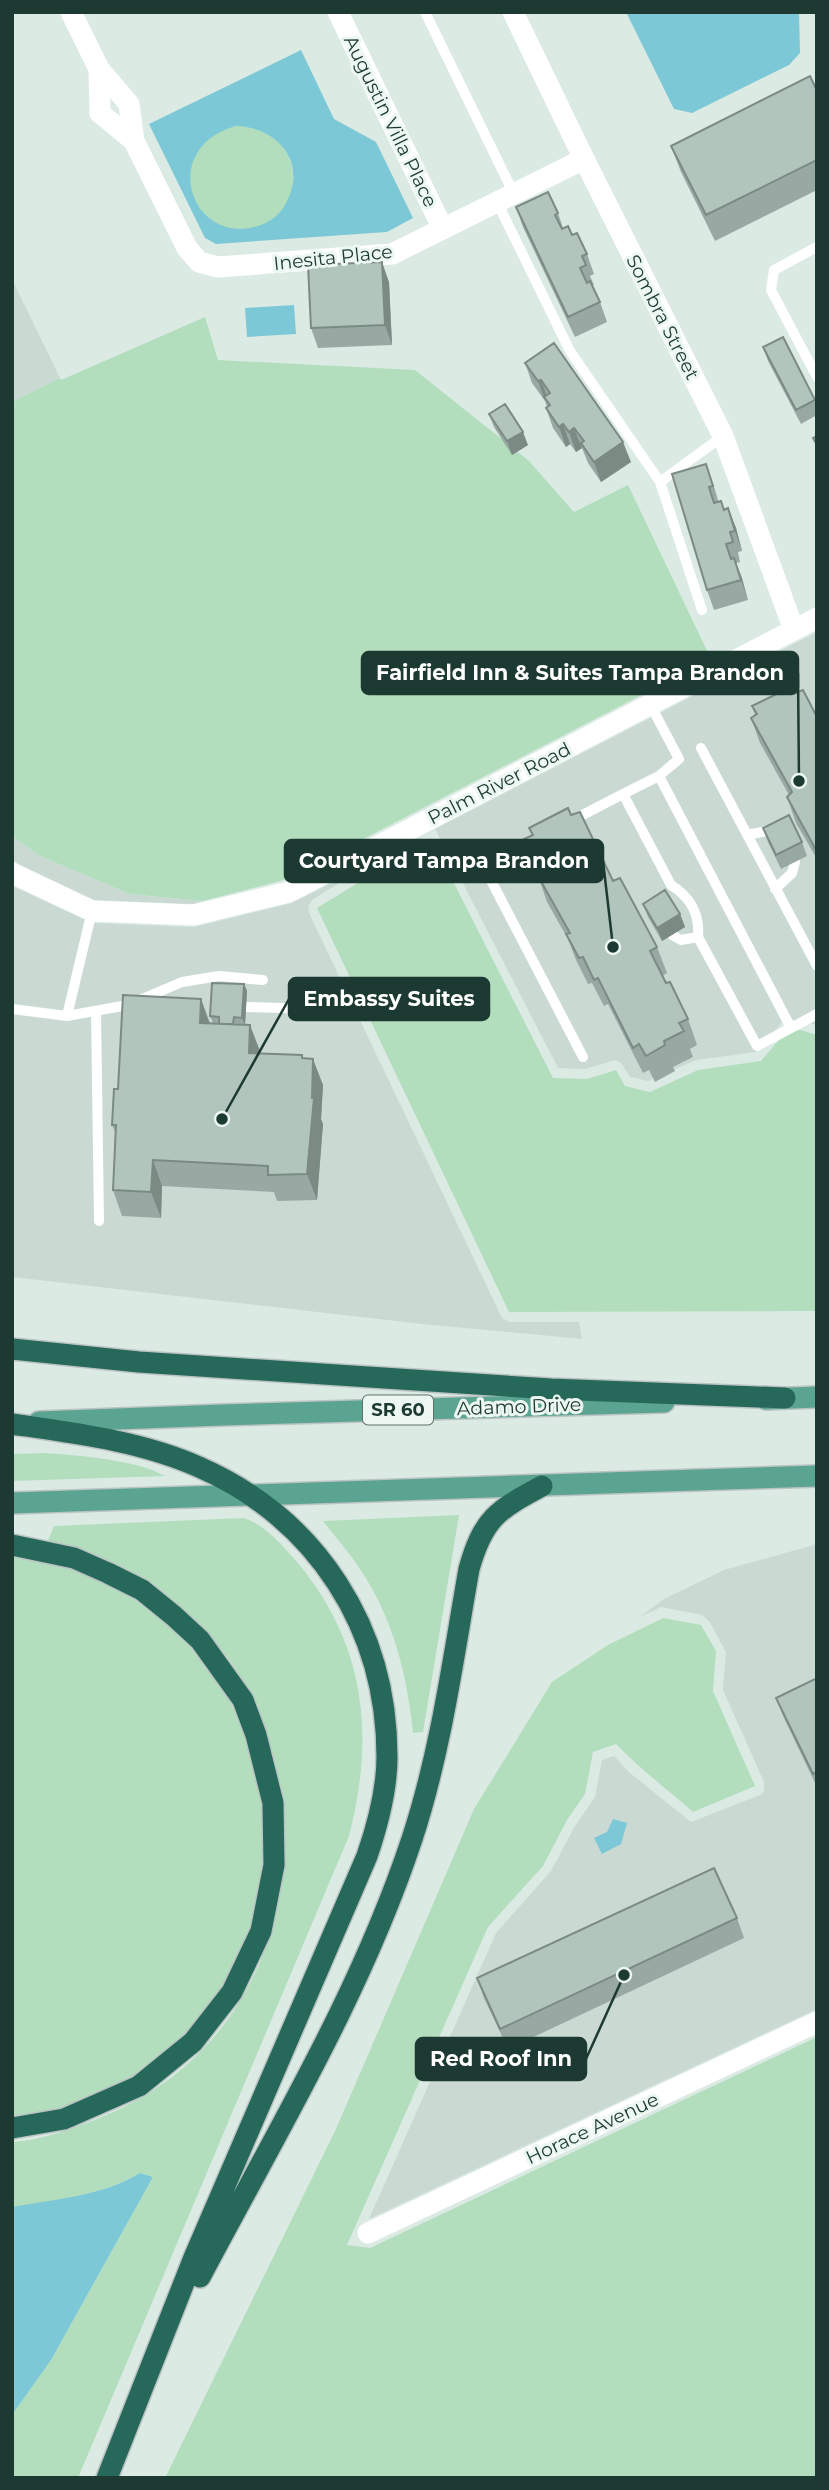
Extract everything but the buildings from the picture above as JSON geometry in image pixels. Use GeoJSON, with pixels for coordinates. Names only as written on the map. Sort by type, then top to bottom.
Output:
{"type":"FeatureCollection","features":[{"type":"Feature","properties":{"kind":"highway"},"geometry":{"type":"LineString","coordinates":[[12,1349],[111,1361],[551,1389],[785,1398]]}},
{"type":"Feature","properties":{"kind":"highway"},"geometry":{"type":"LineString","coordinates":[[12,1362],[111,1361]]}},
{"type":"Feature","properties":{"kind":"highway"},"geometry":{"type":"LineString","coordinates":[[12,1424],[72,1433],[166,1455],[196,1465],[251,1494],[302,1537],[328,1568],[360,1626],[371,1653],[383,1702],[387,1759],[378,1824],[356,1885],[193,2260],[107,2478]]}},
{"type":"Feature","properties":{"kind":"highway"},"geometry":{"type":"LineString","coordinates":[[141,2387],[314,2065],[376,1935],[413,1837],[440,1737],[476,1542],[486,1525],[500,1512],[517,1499],[542,1486]]}},
{"type":"Feature","properties":{"kind":"highway"},"geometry":{"type":"LineString","coordinates":[[12,1545],[74,1558],[142,1590],[200,1640],[243,1700],[256,1735],[273,1803],[274,1865],[261,1931],[232,1992],[193,2042],[139,2086],[64,2119],[12,2128]]}},
{"type":"Feature","properties":{"kind":"main road","name":"Adamo Drive"},"geometry":{"type":"LineString","coordinates":[[12,1424],[236,1414],[817,1398]]}},
{"type":"Feature","properties":{"kind":"main road"},"geometry":{"type":"LineString","coordinates":[[12,1503],[817,1476]]}},
{"type":"Feature","properties":{"kind":"street","name":"Inesita Place"},"geometry":{"type":"LineString","coordinates":[[71,12],[99,69],[129,104],[134,141],[187,248],[200,262],[218,267],[392,254],[584,159]]}},
{"type":"Feature","properties":{"kind":"street","name":"Augustin Villa Place"},"geometry":{"type":"LineString","coordinates":[[338,12],[443,229]]}},
{"type":"Feature","properties":{"kind":"street","name":"Sombra Street"},"geometry":{"type":"LineString","coordinates":[[513,12],[723,436],[794,630]]}},
{"type":"Feature","properties":{"kind":"street","name":"Palm River Road"},"geometry":{"type":"LineString","coordinates":[[12,873],[92,911],[194,915],[289,892],[817,618]]}},
{"type":"Feature","properties":{"kind":"street","name":"Horace Avenue"},"geometry":{"type":"LineString","coordinates":[[368,2234],[817,2022]]}},
{"type":"Feature","properties":{"kind":"lane"},"geometry":{"type":"LineString","coordinates":[[425,12],[570,351],[660,482],[702,610]]}},
{"type":"Feature","properties":{"kind":"lane"},"geometry":{"type":"LineString","coordinates":[[817,247],[774,270],[771,290],[817,377]]}},
{"type":"Feature","properties":{"kind":"lane"},"geometry":{"type":"LineString","coordinates":[[660,482],[723,436]]}},
{"type":"Feature","properties":{"kind":"lane"},"geometry":{"type":"LineString","coordinates":[[553,830],[659,776],[679,760],[650,704]]}},
{"type":"Feature","properties":{"kind":"lane"},"geometry":{"type":"LineString","coordinates":[[701,748],[817,966]]}},
{"type":"Feature","properties":{"kind":"lane"},"geometry":{"type":"LineString","coordinates":[[659,776],[791,1028]]}},
{"type":"Feature","properties":{"kind":"lane"},"geometry":{"type":"LineString","coordinates":[[623,794],[668,888],[685,894],[699,921],[698,937],[757,1046],[817,1014]]}},
{"type":"Feature","properties":{"kind":"lane"},"geometry":{"type":"LineString","coordinates":[[747,835],[772,830],[781,835]]}},
{"type":"Feature","properties":{"kind":"lane"},"geometry":{"type":"LineString","coordinates":[[541,836],[484,865],[583,1057]]}},
{"type":"Feature","properties":{"kind":"lane"},"geometry":{"type":"LineString","coordinates":[[775,888],[792,873],[794,862]]}},
{"type":"Feature","properties":{"kind":"lane"},"geometry":{"type":"LineString","coordinates":[[67,1016],[92,911]]}},
{"type":"Feature","properties":{"kind":"lane"},"geometry":{"type":"LineString","coordinates":[[673,935],[681,940],[698,937]]}},
{"type":"Feature","properties":{"kind":"lane"},"geometry":{"type":"LineString","coordinates":[[12,1009],[67,1016],[128,1005],[182,982],[219,976],[263,980]]}},
{"type":"Feature","properties":{"kind":"lane"},"geometry":{"type":"LineString","coordinates":[[154,994],[166,998]]}},
{"type":"Feature","properties":{"kind":"lane"},"geometry":{"type":"LineString","coordinates":[[246,1007],[326,1009]]}},
{"type":"Feature","properties":{"kind":"lane"},"geometry":{"type":"LineString","coordinates":[[96,1011],[99,1221]]}},
{"type":"Feature","properties":{"kind":"shaded area"},"geometry":{"type":"Polygon","coordinates":[[[12,279],[60,378],[12,402],[12,279]]]}},
{"type":"Feature","properties":{"kind":"shaded area"},"geometry":{"type":"Polygon","coordinates":[[[817,632],[817,1025],[786,1018],[756,1052],[696,1060],[648,1081],[630,1077],[621,1063],[615,1060],[585,1069],[558,1068],[435,829],[817,632]]]}},
{"type":"Feature","properties":{"kind":"shaded area"},"geometry":{"type":"Polygon","coordinates":[[[12,836],[40,856],[130,894],[203,901],[192,904],[94,900],[12,859],[12,836]]]}},
{"type":"Feature","properties":{"kind":"shaded area"},"geometry":{"type":"Polygon","coordinates":[[[373,862],[312,900],[308,906],[309,913],[502,1318],[510,1322],[579,1322],[582,1339],[422,1324],[12,1277],[12,886],[93,923],[194,927],[292,903],[373,862]]]}},
{"type":"Feature","properties":{"kind":"shaded area"},"geometry":{"type":"Polygon","coordinates":[[[817,1544],[817,2009],[369,2219],[496,1933],[551,1871],[575,1826],[595,1797],[602,1760],[614,1756],[630,1773],[691,1822],[760,1795],[764,1791],[764,1782],[723,1690],[726,1652],[709,1621],[702,1615],[661,1607],[640,1617],[664,1599],[724,1570],[817,1544]]]}},
{"type":"Feature","properties":{"kind":"green space"},"geometry":{"type":"Polygon","coordinates":[[[241,126],[261,130],[284,149],[289,158],[293,178],[289,198],[270,221],[261,226],[241,230],[221,226],[198,207],[193,198],[189,178],[193,158],[212,135],[221,130],[241,126]]]}},
{"type":"Feature","properties":{"kind":"green space"},"geometry":{"type":"Polygon","coordinates":[[[205,317],[218,360],[415,370],[528,460],[574,512],[628,485],[711,659],[284,880],[203,901],[130,894],[40,856],[12,836],[12,402],[60,378],[61,380],[205,317]]]}},
{"type":"Feature","properties":{"kind":"green space"},"geometry":{"type":"Polygon","coordinates":[[[431,838],[553,1078],[587,1079],[616,1070],[625,1086],[650,1092],[698,1070],[761,1061],[790,1027],[817,1035],[817,1311],[509,1312],[317,908],[431,838]]]}},
{"type":"Feature","properties":{"kind":"green space"},"geometry":{"type":"Polygon","coordinates":[[[44,1453],[124,1462],[165,1476],[12,1481],[12,1454],[44,1453]]]}},
{"type":"Feature","properties":{"kind":"green space"},"geometry":{"type":"Polygon","coordinates":[[[459,1515],[423,1732],[413,1733],[407,1689],[390,1627],[372,1588],[323,1521],[459,1515]]]}},
{"type":"Feature","properties":{"kind":"green space"},"geometry":{"type":"Polygon","coordinates":[[[244,1518],[266,1531],[297,1562],[320,1593],[338,1625],[351,1658],[359,1692],[362,1763],[349,1836],[78,2478],[12,2478],[12,2415],[51,2360],[153,2177],[140,2173],[94,2192],[12,2207],[12,2142],[48,2136],[104,2116],[165,2082],[214,2037],[251,1983],[274,1922],[284,1858],[281,1792],[264,1727],[228,1658],[190,1615],[144,1579],[101,1558],[47,1543],[54,1526],[244,1518]]]}},
{"type":"Feature","properties":{"kind":"green space"},"geometry":{"type":"Polygon","coordinates":[[[12,1556],[63,1563],[119,1589],[165,1621],[186,1641],[229,1700],[248,1741],[261,1781],[265,1857],[251,1928],[219,1994],[193,2030],[140,2075],[70,2110],[12,2120],[12,1556]]]}},
{"type":"Feature","properties":{"kind":"green space"},"geometry":{"type":"Polygon","coordinates":[[[663,1618],[701,1625],[716,1651],[713,1691],[755,1786],[693,1812],[616,1744],[593,1752],[585,1794],[567,1820],[543,1866],[488,1927],[347,2245],[370,2248],[817,2037],[817,2478],[165,2478],[336,2129],[474,1809],[552,1682],[608,1645],[663,1618]]]}},
{"type":"Feature","properties":{"kind":"water"},"geometry":{"type":"Polygon","coordinates":[[[626,12],[799,12],[800,53],[789,65],[692,113],[674,109],[626,12]]]}},
{"type":"Feature","properties":{"kind":"water"},"geometry":{"type":"Polygon","coordinates":[[[301,50],[334,119],[376,142],[413,218],[387,232],[216,244],[205,238],[149,124],[301,50]],[[236,126],[212,137],[197,154],[191,173],[192,192],[201,209],[215,222],[235,229],[258,226],[270,220],[284,207],[292,188],[291,161],[285,150],[276,140],[251,128],[236,126]]]}},
{"type":"Feature","properties":{"kind":"water"},"geometry":{"type":"Polygon","coordinates":[[[294,305],[296,334],[247,337],[245,308],[294,305]]]}},
{"type":"Feature","properties":{"kind":"water"},"geometry":{"type":"Polygon","coordinates":[[[613,1819],[627,1823],[621,1844],[602,1854],[594,1838],[607,1832],[613,1819]]]}},
{"type":"Feature","properties":{"kind":"water"},"geometry":{"type":"Polygon","coordinates":[[[140,2173],[153,2177],[51,2360],[12,2415],[12,2207],[94,2192],[140,2173]]]}},
{"type":"Feature","properties":{"kind":"place","name":"Fairfield Inn & Suites Tampa Brandon"},"geometry":{"type":"Point","coordinates":[799,781]}},
{"type":"Feature","properties":{"kind":"place","name":"Courtyard Tampa Brandon"},"geometry":{"type":"Point","coordinates":[613,947]}},
{"type":"Feature","properties":{"kind":"place","name":"Embassy Suites"},"geometry":{"type":"Point","coordinates":[222,1119]}},
{"type":"Feature","properties":{"kind":"place","name":"Red Roof Inn"},"geometry":{"type":"Point","coordinates":[624,1975]}}]}
